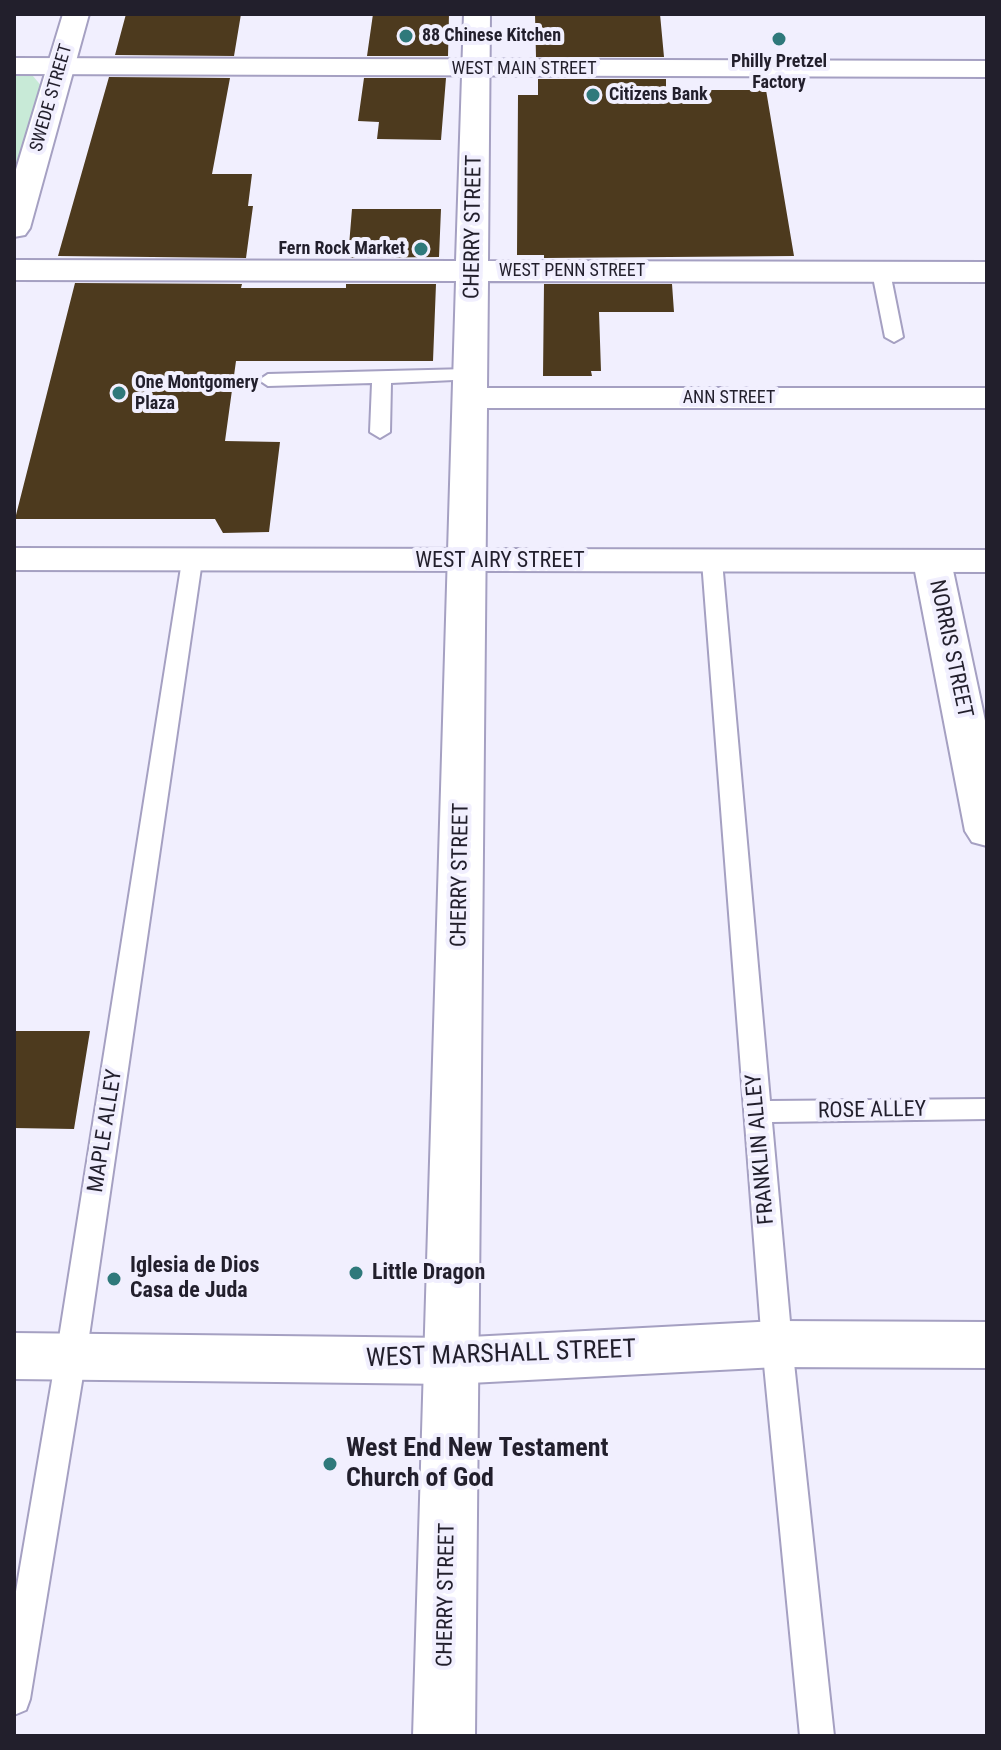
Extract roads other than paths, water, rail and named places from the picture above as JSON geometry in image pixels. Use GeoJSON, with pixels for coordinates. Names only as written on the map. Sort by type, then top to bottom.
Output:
{"type":"FeatureCollection","features":[{"type":"Feature","properties":{"kind":"street","name":"SWEDE STREET"},"geometry":{"type":"LineString","coordinates":[[14,228],[76,14]]}},
{"type":"Feature","properties":{"kind":"street","name":"CHERRY STREET"},"geometry":{"type":"LineString","coordinates":[[444,1736],[477,14]]}},
{"type":"Feature","properties":{"kind":"street","name":"WEST MAIN STREET"},"geometry":{"type":"LineString","coordinates":[[14,66],[477,70],[987,69]]}},
{"type":"Feature","properties":{"kind":"street","name":"WEST PENN STREET"},"geometry":{"type":"LineString","coordinates":[[14,270],[987,272]]}},
{"type":"Feature","properties":{"kind":"street","name":"ANN STREET"},"geometry":{"type":"LineString","coordinates":[[469,386],[987,398]]}},
{"type":"Feature","properties":{"kind":"street","name":"WEST AIRY STREET"},"geometry":{"type":"LineString","coordinates":[[14,559],[987,561]]}},
{"type":"Feature","properties":{"kind":"street","name":"NORRIS STREET"},"geometry":{"type":"LineString","coordinates":[[932,561],[987,831]]}},
{"type":"Feature","properties":{"kind":"street","name":"WEST MARSHALL STREET"},"geometry":{"type":"LineString","coordinates":[[14,1356],[451,1361],[777,1344],[987,1345]]}},
{"type":"Feature","properties":{"kind":"lane"},"geometry":{"type":"LineString","coordinates":[[881,272],[894,337]]}},
{"type":"Feature","properties":{"kind":"lane"},"geometry":{"type":"LineString","coordinates":[[268,380],[382,377],[469,386]]}},
{"type":"Feature","properties":{"kind":"lane"},"geometry":{"type":"LineString","coordinates":[[380,432],[382,377]]}},
{"type":"Feature","properties":{"kind":"lane","name":"MAPLE ALLEY"},"geometry":{"type":"LineString","coordinates":[[14,1699],[71,1357],[192,561]]}},
{"type":"Feature","properties":{"kind":"lane","name":"FRANKLIN ALLEY"},"geometry":{"type":"LineString","coordinates":[[712,561],[777,1344],[817,1736]]}},
{"type":"Feature","properties":{"kind":"lane","name":"ROSE ALLEY"},"geometry":{"type":"LineString","coordinates":[[757,1112],[987,1109]]}},
{"type":"Feature","properties":{"kind":"place","name":"88 Chinese Kitchen"},"geometry":{"type":"Point","coordinates":[406,36]}},
{"type":"Feature","properties":{"kind":"place","name":"Philly Pretzel Factory"},"geometry":{"type":"Point","coordinates":[779,39]}},
{"type":"Feature","properties":{"kind":"place","name":"Citizens Bank"},"geometry":{"type":"Point","coordinates":[593,95]}},
{"type":"Feature","properties":{"kind":"place","name":"Fern Rock Market"},"geometry":{"type":"Point","coordinates":[421,249]}},
{"type":"Feature","properties":{"kind":"place","name":"One Montgomery Plaza"},"geometry":{"type":"Point","coordinates":[119,393]}},
{"type":"Feature","properties":{"kind":"place","name":"Little Dragon"},"geometry":{"type":"Point","coordinates":[356,1273]}},
{"type":"Feature","properties":{"kind":"place","name":"Iglesia de Dios Casa de Juda"},"geometry":{"type":"Point","coordinates":[114,1279]}},
{"type":"Feature","properties":{"kind":"place","name":"West End New Testament Church of God"},"geometry":{"type":"Point","coordinates":[330,1464]}}]}
